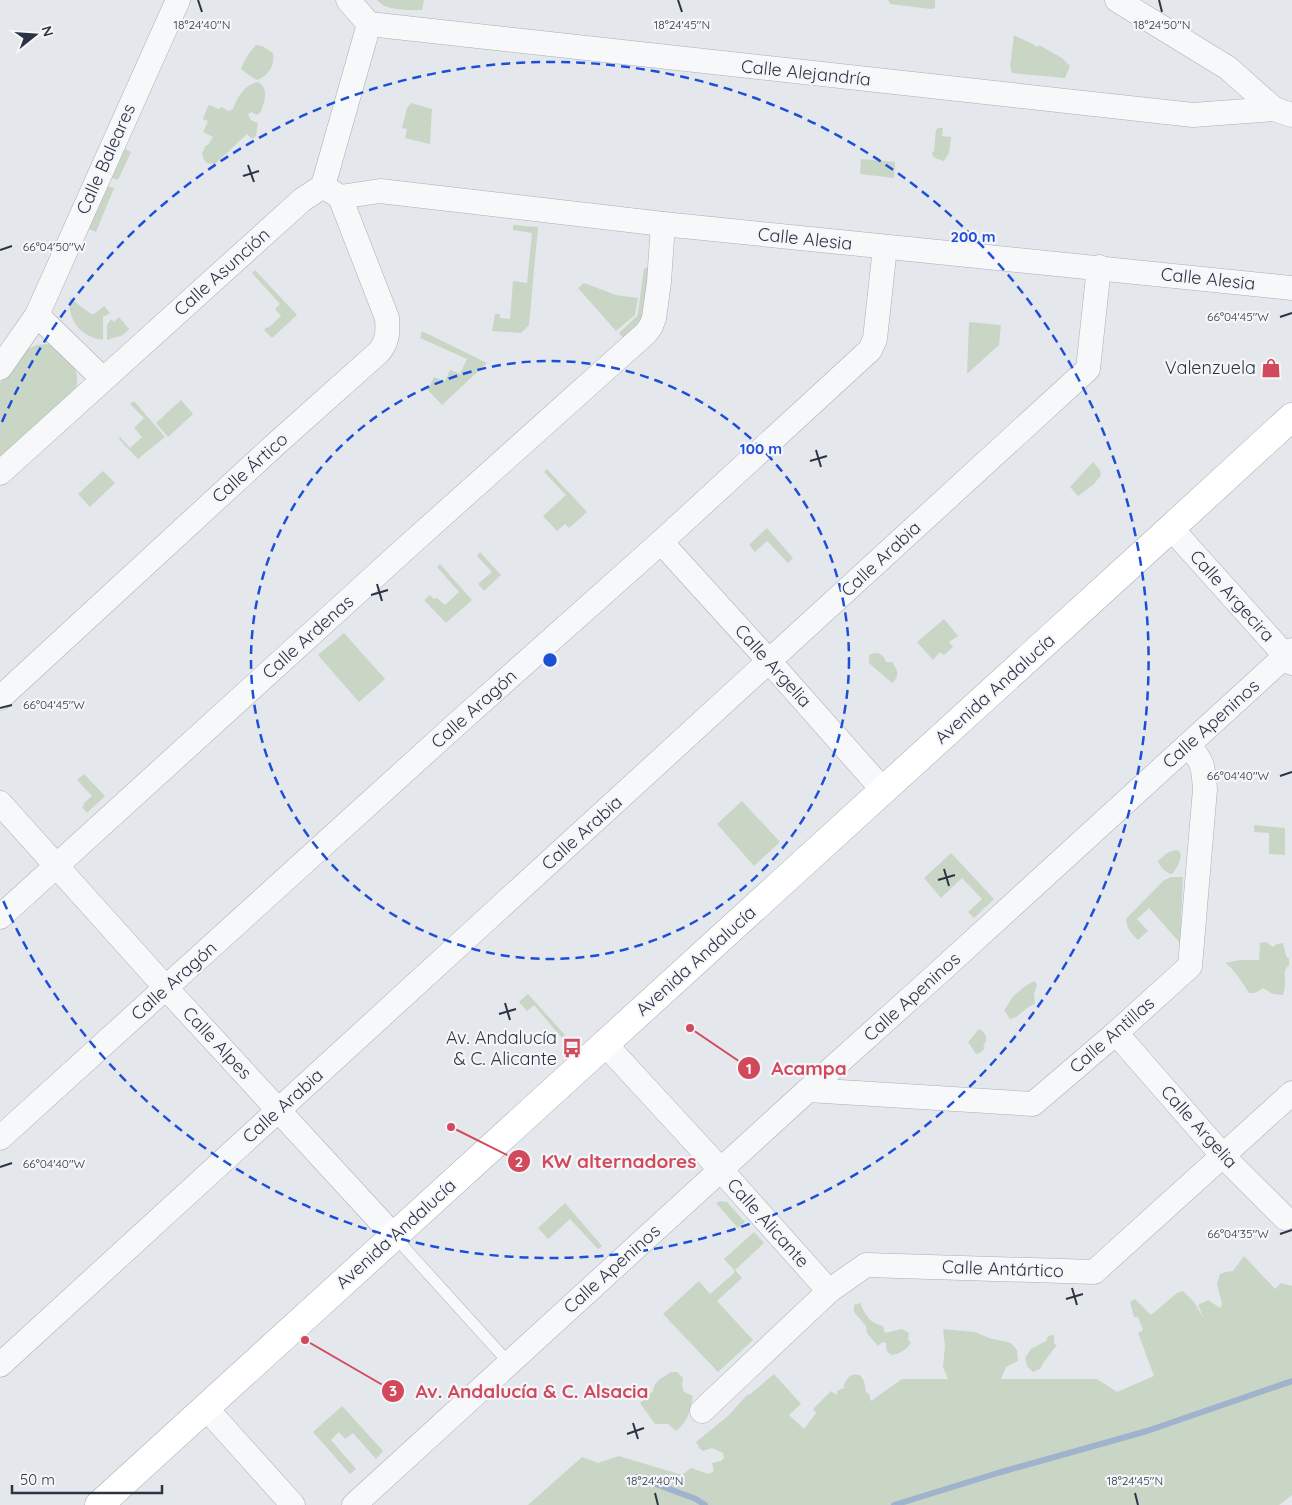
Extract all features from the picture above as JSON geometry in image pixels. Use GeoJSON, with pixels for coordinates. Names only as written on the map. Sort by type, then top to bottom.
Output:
{"type":"FeatureCollection","features":[{"type":"Feature","properties":{"kind":"street","name":"Calle Baleares"},"geometry":{"type":"LineString","coordinates":[[0,368],[37,315],[178,0]]}},
{"type":"Feature","properties":{"kind":"street"},"geometry":{"type":"LineString","coordinates":[[331,192],[369,24],[348,0]]}},
{"type":"Feature","properties":{"kind":"street"},"geometry":{"type":"LineString","coordinates":[[1117,0],[1228,68],[1283,112]]}},
{"type":"Feature","properties":{"kind":"street","name":"Calle Alejandría"},"geometry":{"type":"LineString","coordinates":[[369,24],[1193,115],[1283,112]]}},
{"type":"Feature","properties":{"kind":"street","name":"Calle Alesia"},"geometry":{"type":"LineString","coordinates":[[331,192],[380,192],[663,224],[1292,288]]}},
{"type":"Feature","properties":{"kind":"street","name":"Calle Asunción"},"geometry":{"type":"LineString","coordinates":[[0,473],[302,200],[331,192]]}},
{"type":"Feature","properties":{"kind":"street","name":"Calle Ártico"},"geometry":{"type":"LineString","coordinates":[[0,698],[386,344],[388,333],[387,318],[331,192]]}},
{"type":"Feature","properties":{"kind":"street","name":"Calle Ardenas"},"geometry":{"type":"LineString","coordinates":[[0,917],[429,527],[646,333],[654,318],[659,282],[663,224]]}},
{"type":"Feature","properties":{"kind":"street","name":"Calle Aragón"},"geometry":{"type":"LineString","coordinates":[[0,1138],[460,721],[661,542],[870,350],[875,339],[885,247]]}},
{"type":"Feature","properties":{"kind":"street","name":"Calle Arabia"},"geometry":{"type":"LineString","coordinates":[[0,1365],[1088,369],[1099,267]]}},
{"type":"Feature","properties":{"kind":"street"},"geometry":{"type":"LineString","coordinates":[[37,315],[103,379]]}},
{"type":"Feature","properties":{"kind":"street","name":"Avenida Andalucía"},"geometry":{"type":"LineString","coordinates":[[99,1505],[1292,417]]}},
{"type":"Feature","properties":{"kind":"street","name":"Calle Argecira"},"geometry":{"type":"LineString","coordinates":[[1172,528],[1290,656]]}},
{"type":"Feature","properties":{"kind":"street","name":"Calle Argelia"},"geometry":{"type":"LineString","coordinates":[[661,542],[770,661],[883,790]]}},
{"type":"Feature","properties":{"kind":"street","name":"Calle Apeninos"},"geometry":{"type":"LineString","coordinates":[[354,1505],[1188,745],[1290,656]]}},
{"type":"Feature","properties":{"kind":"street","name":"Calle Antillas"},"geometry":{"type":"LineString","coordinates":[[808,1090],[1033,1104],[1190,966],[1205,789],[1203,766],[1197,755],[1188,745]]}},
{"type":"Feature","properties":{"kind":"street","name":"Calle Alpes"},"geometry":{"type":"LineString","coordinates":[[0,803],[166,988],[394,1236]]}},
{"type":"Feature","properties":{"kind":"street","name":"Calle Argelia"},"geometry":{"type":"LineString","coordinates":[[1116,1033],[1223,1156],[1284,1218]]}},
{"type":"Feature","properties":{"kind":"street","name":"Calle Alicante"},"geometry":{"type":"LineString","coordinates":[[605,1044],[829,1291]]}},
{"type":"Feature","properties":{"kind":"street","name":"Calle Antártico"},"geometry":{"type":"LineString","coordinates":[[702,1411],[829,1291],[866,1265],[1094,1272],[1292,1093]]}},
{"type":"Feature","properties":{"kind":"street"},"geometry":{"type":"LineString","coordinates":[[205,1407],[293,1505]]}},
{"type":"Feature","properties":{"kind":"lane"},"geometry":{"type":"LineString","coordinates":[[394,1236],[509,1363]]}},
{"type":"Feature","properties":{"kind":"green space"},"geometry":{"type":"Polygon","coordinates":[[[377,0],[424,0],[422,10],[404,10],[391,8],[377,0]]]}},
{"type":"Feature","properties":{"kind":"green space"},"geometry":{"type":"Polygon","coordinates":[[[888,0],[935,0],[935,8],[890,4],[888,0]]]}},
{"type":"Feature","properties":{"kind":"green space"},"geometry":{"type":"Polygon","coordinates":[[[1014,35],[1038,47],[1039,45],[1062,58],[1070,66],[1065,78],[1012,73],[1010,67],[1014,35]]]}},
{"type":"Feature","properties":{"kind":"green space"},"geometry":{"type":"Polygon","coordinates":[[[256,45],[262,46],[273,53],[273,62],[270,69],[258,80],[241,69],[247,56],[256,45]]]}},
{"type":"Feature","properties":{"kind":"green space"},"geometry":{"type":"Polygon","coordinates":[[[258,82],[262,85],[265,92],[263,105],[260,113],[256,115],[252,112],[248,114],[251,120],[258,123],[256,136],[252,139],[247,134],[215,164],[207,163],[202,153],[213,137],[203,132],[208,121],[203,119],[208,106],[210,105],[218,109],[222,107],[228,111],[233,109],[242,92],[249,85],[258,82]]]}},
{"type":"Feature","properties":{"kind":"green space"},"geometry":{"type":"Polygon","coordinates":[[[411,103],[432,109],[430,144],[405,138],[407,129],[402,128],[407,108],[411,103]]]}},
{"type":"Feature","properties":{"kind":"green space"},"geometry":{"type":"Polygon","coordinates":[[[938,128],[943,128],[942,136],[951,137],[949,153],[944,161],[932,154],[938,128]]]}},
{"type":"Feature","properties":{"kind":"green space"},"geometry":{"type":"Polygon","coordinates":[[[125,149],[131,152],[118,180],[112,178],[125,149]]]}},
{"type":"Feature","properties":{"kind":"green space"},"geometry":{"type":"Polygon","coordinates":[[[861,159],[895,162],[894,178],[860,174],[861,159]]]}},
{"type":"Feature","properties":{"kind":"green space"},"geometry":{"type":"Polygon","coordinates":[[[108,186],[114,188],[96,232],[89,229],[108,186]]]}},
{"type":"Feature","properties":{"kind":"green space"},"geometry":{"type":"Polygon","coordinates":[[[513,225],[538,227],[529,325],[521,333],[492,331],[495,314],[500,314],[500,318],[510,319],[513,281],[527,283],[532,233],[513,230],[513,225]]]}},
{"type":"Feature","properties":{"kind":"green space"},"geometry":{"type":"Polygon","coordinates":[[[644,268],[649,268],[646,317],[625,340],[619,333],[637,316],[644,268]]]}},
{"type":"Feature","properties":{"kind":"green space"},"geometry":{"type":"Polygon","coordinates":[[[255,270],[297,315],[272,338],[264,330],[281,316],[275,309],[280,304],[252,273],[255,270]]]}},
{"type":"Feature","properties":{"kind":"green space"},"geometry":{"type":"Polygon","coordinates":[[[584,283],[616,295],[638,298],[635,315],[616,331],[578,288],[584,283]]]}},
{"type":"Feature","properties":{"kind":"green space"},"geometry":{"type":"Polygon","coordinates":[[[70,298],[91,314],[94,314],[104,306],[110,313],[103,317],[103,340],[88,335],[77,326],[71,313],[70,298]]]}},
{"type":"Feature","properties":{"kind":"green space"},"geometry":{"type":"Polygon","coordinates":[[[119,317],[129,329],[123,335],[107,340],[107,325],[111,319],[114,322],[119,317]]]}},
{"type":"Feature","properties":{"kind":"green space"},"geometry":{"type":"Polygon","coordinates":[[[969,322],[1001,325],[999,345],[967,374],[969,322]]]}},
{"type":"Feature","properties":{"kind":"green space"},"geometry":{"type":"Polygon","coordinates":[[[422,331],[487,363],[442,405],[428,390],[434,377],[445,381],[450,370],[460,374],[467,359],[420,338],[422,331]]]}},
{"type":"Feature","properties":{"kind":"green space"},"geometry":{"type":"Polygon","coordinates":[[[47,344],[59,349],[69,358],[76,370],[77,385],[72,395],[0,461],[0,383],[19,353],[37,345],[47,344]]]}},
{"type":"Feature","properties":{"kind":"green space"},"geometry":{"type":"Polygon","coordinates":[[[181,400],[193,414],[168,437],[156,423],[181,400]]]}},
{"type":"Feature","properties":{"kind":"green space"},"geometry":{"type":"Polygon","coordinates":[[[134,401],[165,437],[138,459],[119,439],[120,437],[130,448],[142,437],[134,428],[144,418],[130,404],[134,401]]]}},
{"type":"Feature","properties":{"kind":"green space"},"geometry":{"type":"Polygon","coordinates":[[[1093,462],[1100,470],[1101,475],[1094,484],[1078,496],[1070,487],[1093,462]]]}},
{"type":"Feature","properties":{"kind":"green space"},"geometry":{"type":"Polygon","coordinates":[[[547,469],[587,512],[569,528],[565,524],[557,531],[543,516],[566,495],[544,472],[547,469]]]}},
{"type":"Feature","properties":{"kind":"green space"},"geometry":{"type":"Polygon","coordinates":[[[103,471],[115,483],[90,507],[78,494],[103,471]]]}},
{"type":"Feature","properties":{"kind":"green space"},"geometry":{"type":"Polygon","coordinates":[[[767,528],[793,558],[788,563],[767,541],[755,552],[749,545],[767,528]]]}},
{"type":"Feature","properties":{"kind":"green space"},"geometry":{"type":"Polygon","coordinates":[[[480,552],[501,575],[484,591],[478,584],[492,572],[477,556],[480,552]]]}},
{"type":"Feature","properties":{"kind":"green space"},"geometry":{"type":"Polygon","coordinates":[[[440,564],[472,600],[446,623],[424,600],[430,595],[445,605],[459,592],[437,567],[440,564]]]}},
{"type":"Feature","properties":{"kind":"green space"},"geometry":{"type":"Polygon","coordinates":[[[944,619],[958,636],[949,642],[953,647],[944,655],[940,652],[933,660],[917,642],[944,619]]]}},
{"type":"Feature","properties":{"kind":"green space"},"geometry":{"type":"Polygon","coordinates":[[[344,633],[385,679],[359,702],[318,655],[344,633]]]}},
{"type":"Feature","properties":{"kind":"green space"},"geometry":{"type":"Polygon","coordinates":[[[874,653],[880,654],[886,662],[892,662],[897,670],[897,675],[892,683],[869,663],[869,655],[874,653]]]}},
{"type":"Feature","properties":{"kind":"green space"},"geometry":{"type":"Polygon","coordinates":[[[84,774],[105,796],[87,813],[82,807],[92,796],[77,780],[84,774]]]}},
{"type":"Feature","properties":{"kind":"green space"},"geometry":{"type":"Polygon","coordinates":[[[742,801],[780,842],[754,866],[717,824],[742,801]]]}},
{"type":"Feature","properties":{"kind":"green space"},"geometry":{"type":"Polygon","coordinates":[[[1254,825],[1285,828],[1285,855],[1269,854],[1269,833],[1254,832],[1254,825]]]}},
{"type":"Feature","properties":{"kind":"green space"},"geometry":{"type":"Polygon","coordinates":[[[1176,850],[1180,852],[1180,858],[1172,874],[1164,869],[1158,861],[1167,853],[1176,850]]]}},
{"type":"Feature","properties":{"kind":"green space"},"geometry":{"type":"Polygon","coordinates":[[[951,853],[994,899],[974,918],[968,912],[982,899],[962,878],[941,898],[924,878],[951,853]]]}},
{"type":"Feature","properties":{"kind":"green space"},"geometry":{"type":"Polygon","coordinates":[[[1171,877],[1183,877],[1180,943],[1149,908],[1137,919],[1148,931],[1138,940],[1127,926],[1126,919],[1163,881],[1171,877]]]}},
{"type":"Feature","properties":{"kind":"green space"},"geometry":{"type":"Polygon","coordinates":[[[1266,942],[1273,947],[1283,943],[1286,956],[1289,959],[1289,965],[1285,972],[1283,995],[1273,994],[1263,988],[1255,993],[1249,993],[1235,972],[1225,963],[1240,960],[1259,960],[1260,943],[1266,942]]]}},
{"type":"Feature","properties":{"kind":"green space"},"geometry":{"type":"Polygon","coordinates":[[[1034,981],[1037,985],[1034,993],[1035,1004],[1010,1019],[1004,1010],[1016,994],[1034,981]]]}},
{"type":"Feature","properties":{"kind":"green space"},"geometry":{"type":"Polygon","coordinates":[[[528,994],[565,1035],[562,1038],[534,1005],[527,1011],[519,1002],[528,994]]]}},
{"type":"Feature","properties":{"kind":"green space"},"geometry":{"type":"Polygon","coordinates":[[[979,1029],[985,1034],[986,1039],[983,1046],[985,1048],[976,1054],[968,1042],[979,1029]]]}},
{"type":"Feature","properties":{"kind":"green space"},"geometry":{"type":"Polygon","coordinates":[[[720,1201],[727,1202],[745,1222],[738,1228],[716,1203],[720,1201]]]}},
{"type":"Feature","properties":{"kind":"green space"},"geometry":{"type":"Polygon","coordinates":[[[565,1203],[602,1246],[598,1249],[570,1219],[548,1239],[538,1228],[565,1203]]]}},
{"type":"Feature","properties":{"kind":"green space"},"geometry":{"type":"Polygon","coordinates":[[[754,1232],[764,1243],[735,1270],[742,1278],[717,1301],[753,1340],[718,1372],[663,1314],[699,1281],[710,1294],[734,1273],[734,1270],[724,1259],[754,1232]]]}},
{"type":"Feature","properties":{"kind":"green space"},"geometry":{"type":"Polygon","coordinates":[[[1244,1256],[1275,1289],[1281,1283],[1292,1286],[1292,1495],[1279,1505],[528,1505],[582,1457],[598,1463],[619,1456],[682,1475],[691,1468],[709,1474],[714,1471],[712,1463],[721,1461],[724,1458],[723,1453],[712,1448],[703,1451],[696,1442],[728,1416],[748,1394],[774,1374],[801,1404],[789,1415],[804,1429],[816,1413],[813,1409],[831,1391],[837,1395],[837,1391],[845,1387],[843,1386],[851,1375],[860,1375],[871,1401],[902,1379],[948,1379],[943,1367],[945,1346],[943,1329],[975,1332],[989,1338],[1011,1343],[1017,1350],[1018,1361],[1006,1367],[1001,1379],[1097,1379],[1117,1392],[1154,1376],[1138,1333],[1143,1330],[1138,1317],[1134,1317],[1130,1302],[1135,1299],[1151,1315],[1177,1293],[1183,1291],[1194,1302],[1204,1319],[1198,1305],[1208,1300],[1220,1308],[1222,1304],[1217,1284],[1220,1274],[1233,1271],[1244,1256]]]}},
{"type":"Feature","properties":{"kind":"green space"},"geometry":{"type":"Polygon","coordinates":[[[860,1303],[868,1318],[874,1323],[883,1326],[885,1333],[902,1329],[909,1333],[908,1340],[911,1342],[908,1347],[892,1355],[887,1350],[886,1343],[882,1342],[878,1346],[867,1333],[866,1326],[854,1312],[854,1305],[860,1303]]]}},
{"type":"Feature","properties":{"kind":"green space"},"geometry":{"type":"Polygon","coordinates":[[[1054,1335],[1054,1344],[1057,1345],[1040,1369],[1033,1372],[1027,1366],[1025,1358],[1031,1349],[1046,1341],[1048,1336],[1054,1335]]]}},
{"type":"Feature","properties":{"kind":"green space"},"geometry":{"type":"Polygon","coordinates":[[[671,1372],[677,1372],[683,1378],[682,1386],[684,1392],[693,1396],[686,1420],[676,1431],[668,1424],[655,1424],[640,1403],[653,1391],[655,1384],[660,1379],[671,1372]]]}},
{"type":"Feature","properties":{"kind":"green space"},"geometry":{"type":"Polygon","coordinates":[[[342,1406],[383,1451],[376,1459],[353,1433],[345,1439],[339,1432],[331,1440],[356,1469],[350,1474],[313,1432],[342,1406]]]}},
{"type":"Feature","properties":{"kind":"waterway"},"geometry":{"type":"LineString","coordinates":[[894,1505],[1001,1472],[1147,1431],[1292,1381]]}},
{"type":"Feature","properties":{"kind":"waterway"},"geometry":{"type":"LineString","coordinates":[[637,1477],[696,1499],[705,1505]]}},
{"type":"Feature","properties":{"kind":"place","name":"Valenzuela"},"geometry":{"type":"Point","coordinates":[1271,368]}},
{"type":"Feature","properties":{"kind":"place","name":"Acampa"},"geometry":{"type":"Point","coordinates":[690,1028]}},
{"type":"Feature","properties":{"kind":"place","name":"Av. Andalucía & C. Alicante"},"geometry":{"type":"Point","coordinates":[572,1048]}},
{"type":"Feature","properties":{"kind":"place","name":"KW alternadores"},"geometry":{"type":"Point","coordinates":[451,1127]}},
{"type":"Feature","properties":{"kind":"place","name":"Av. Andalucía & C. Alsacia"},"geometry":{"type":"Point","coordinates":[305,1340]}}]}
